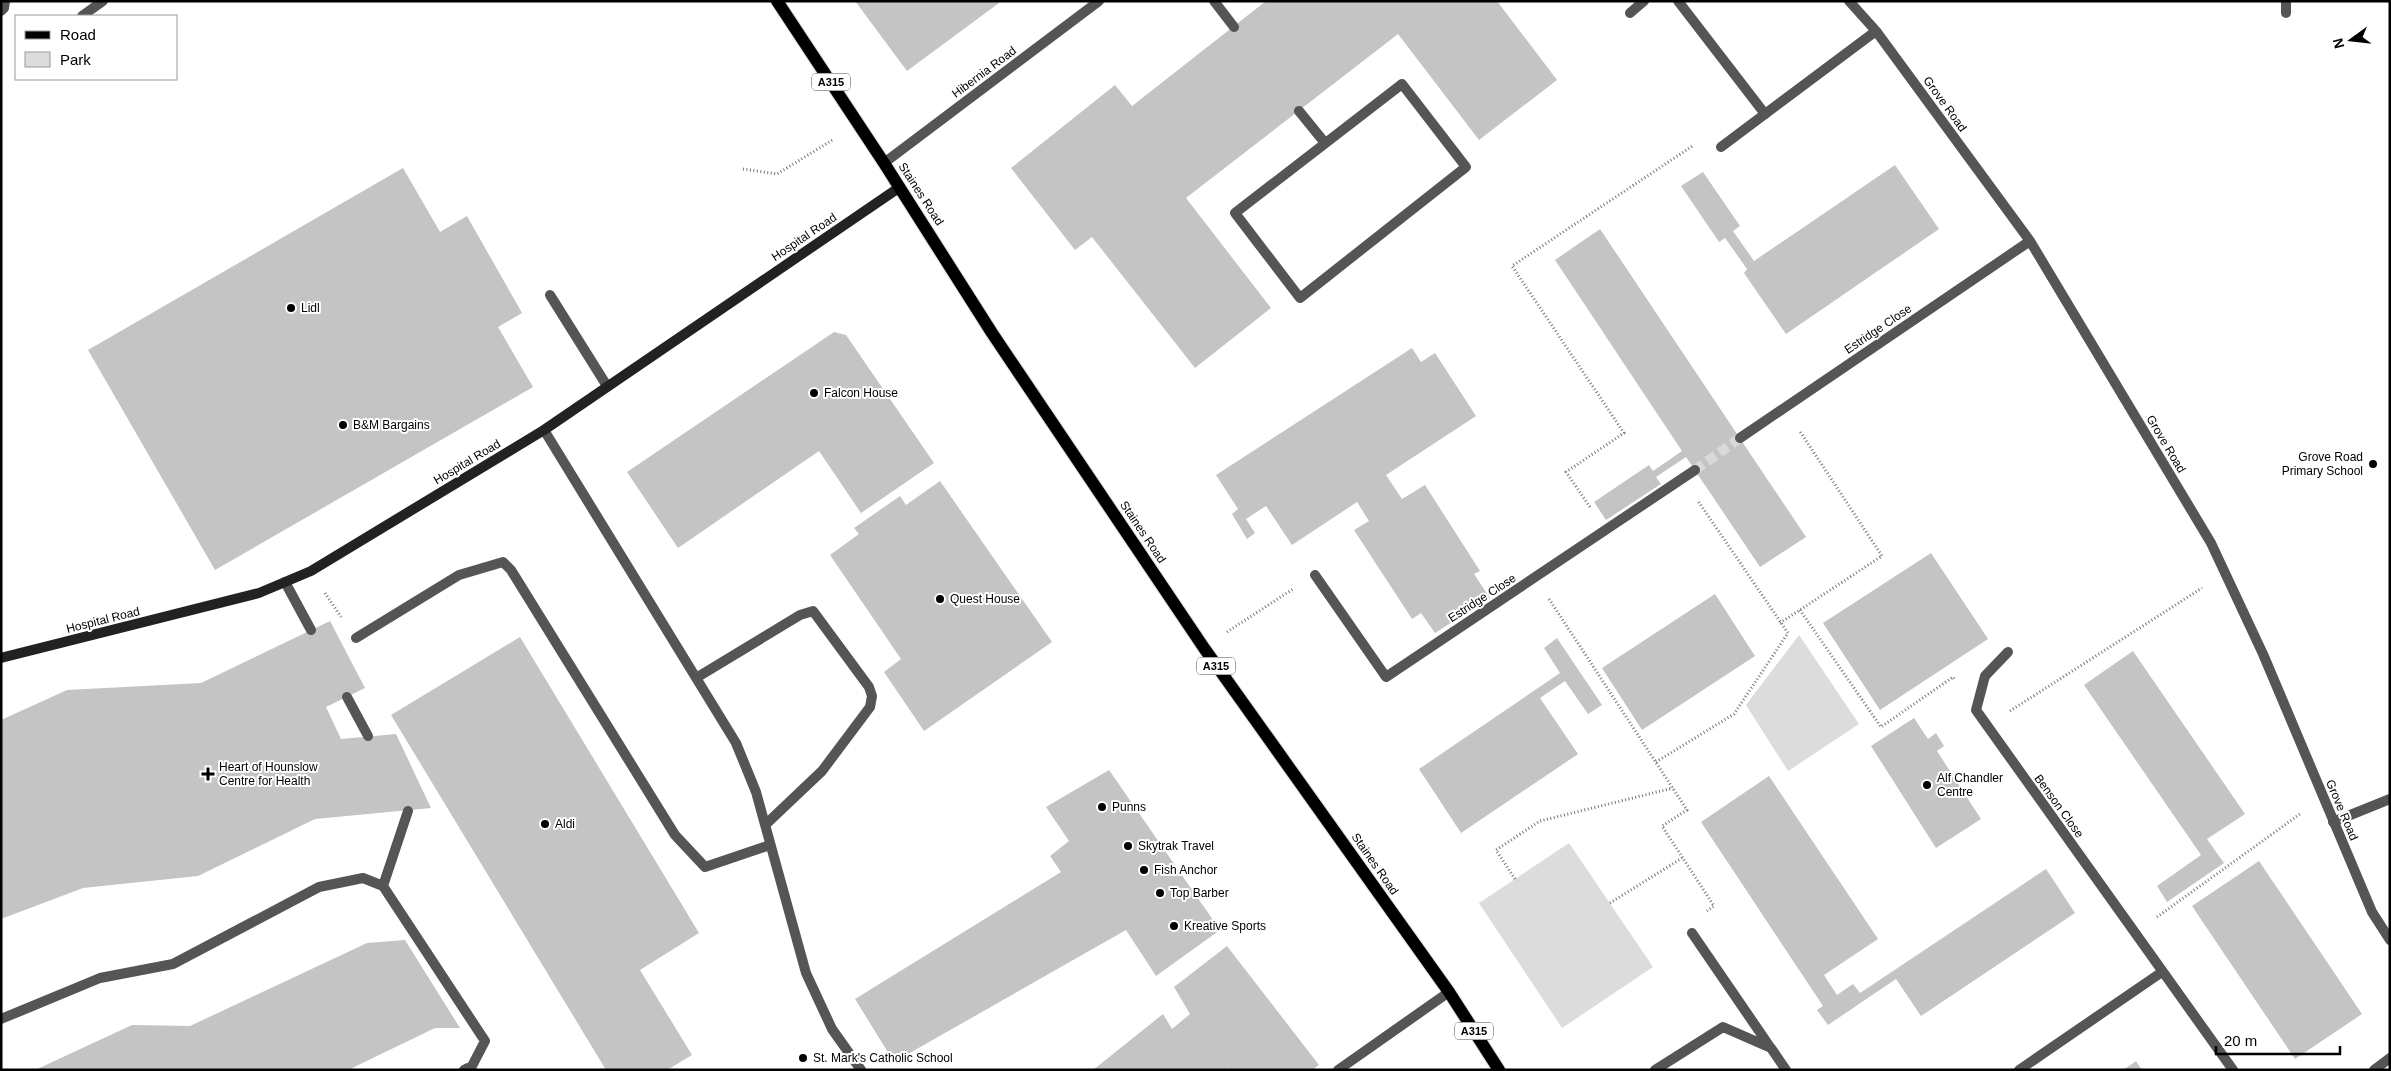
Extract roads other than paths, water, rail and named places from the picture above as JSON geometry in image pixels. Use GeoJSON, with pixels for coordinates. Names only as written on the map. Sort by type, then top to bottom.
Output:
{"type":"FeatureCollection","features":[{"type":"Feature","properties":{"kind":"main road","name":"Staines Road"},"geometry":{"type":"LineString","coordinates":[[777,1],[900,187],[992,332],[1204,648],[1449,992],[1499,1070]]}},
{"type":"Feature","properties":{"kind":"street"},"geometry":{"type":"LineString","coordinates":[[1,11],[4,8],[5,1]]}},
{"type":"Feature","properties":{"kind":"street"},"geometry":{"type":"LineString","coordinates":[[83,15],[102,1]]}},
{"type":"Feature","properties":{"kind":"street","name":"Hibernia Road"},"geometry":{"type":"LineString","coordinates":[[884,163],[1099,1]]}},
{"type":"Feature","properties":{"kind":"street"},"geometry":{"type":"LineString","coordinates":[[1214,1],[1234,27]]}},
{"type":"Feature","properties":{"kind":"street"},"geometry":{"type":"LineString","coordinates":[[1630,13],[1644,1]]}},
{"type":"Feature","properties":{"kind":"street"},"geometry":{"type":"LineString","coordinates":[[1678,1],[1766,114]]}},
{"type":"Feature","properties":{"kind":"street","name":"Grove Road"},"geometry":{"type":"LineString","coordinates":[[1849,1],[1876,31],[2030,241],[2211,543],[2263,654],[2372,912],[2390,940]]}},
{"type":"Feature","properties":{"kind":"street"},"geometry":{"type":"LineString","coordinates":[[2286,1],[2286,13]]}},
{"type":"Feature","properties":{"kind":"street"},"geometry":{"type":"LineString","coordinates":[[1721,147],[1876,31]]}},
{"type":"Feature","properties":{"kind":"street"},"geometry":{"type":"LineString","coordinates":[[1402,84],[1466,167],[1300,298],[1235,213],[1326,144],[1402,84]]}},
{"type":"Feature","properties":{"kind":"street"},"geometry":{"type":"LineString","coordinates":[[1299,111],[1326,144]]}},
{"type":"Feature","properties":{"kind":"street","name":"Hospital Road"},"geometry":{"type":"LineString","coordinates":[[1,658],[259,593],[311,571],[544,430],[900,187]]}},
{"type":"Feature","properties":{"kind":"street","name":"Estridge Close"},"geometry":{"type":"LineString","coordinates":[[1740,438],[2030,241]]}},
{"type":"Feature","properties":{"kind":"street"},"geometry":{"type":"LineString","coordinates":[[550,295],[607,386]]}},
{"type":"Feature","properties":{"kind":"street"},"geometry":{"type":"LineString","coordinates":[[544,430],[736,743],[756,792],[806,973],[832,1029],[861,1070]]}},
{"type":"Feature","properties":{"kind":"street","name":"Estridge Close"},"geometry":{"type":"LineString","coordinates":[[1315,575],[1386,677],[1695,470]]}},
{"type":"Feature","properties":{"kind":"street"},"geometry":{"type":"LineString","coordinates":[[356,638],[459,575],[503,562],[511,570],[675,835],[705,867],[770,845]]}},
{"type":"Feature","properties":{"kind":"street"},"geometry":{"type":"LineString","coordinates":[[285,582],[311,630]]}},
{"type":"Feature","properties":{"kind":"street"},"geometry":{"type":"LineString","coordinates":[[696,678],[800,615],[814,611],[869,688],[872,696],[870,707],[822,771],[765,825]]}},
{"type":"Feature","properties":{"kind":"street","name":"Benson Close"},"geometry":{"type":"LineString","coordinates":[[2008,652],[1985,676],[1976,710],[2233,1070]]}},
{"type":"Feature","properties":{"kind":"street"},"geometry":{"type":"LineString","coordinates":[[347,696],[368,736]]}},
{"type":"Feature","properties":{"kind":"street"},"geometry":{"type":"LineString","coordinates":[[2333,822],[2390,799]]}},
{"type":"Feature","properties":{"kind":"street"},"geometry":{"type":"LineString","coordinates":[[383,886],[408,810]]}},
{"type":"Feature","properties":{"kind":"street"},"geometry":{"type":"LineString","coordinates":[[1,1019],[100,978],[173,964],[320,887],[362,878],[383,886],[485,1041],[472,1066],[464,1070]]}},
{"type":"Feature","properties":{"kind":"street"},"geometry":{"type":"LineString","coordinates":[[1692,933],[1786,1070]]}},
{"type":"Feature","properties":{"kind":"street"},"geometry":{"type":"LineString","coordinates":[[2019,1070],[2162,972]]}},
{"type":"Feature","properties":{"kind":"street"},"geometry":{"type":"LineString","coordinates":[[1338,1070],[1449,992]]}},
{"type":"Feature","properties":{"kind":"street"},"geometry":{"type":"LineString","coordinates":[[1655,1070],[1723,1027],[1771,1048]]}},
{"type":"Feature","properties":{"kind":"street"},"geometry":{"type":"LineString","coordinates":[[2374,1070],[2390,1058]]}},
{"type":"Feature","properties":{"kind":"tunnel"},"geometry":{"type":"LineString","coordinates":[[1695,470],[1740,438]]}},
{"type":"Feature","properties":{"kind":"place","name":"Lidl"},"geometry":{"type":"Point","coordinates":[291,308]}},
{"type":"Feature","properties":{"kind":"place","name":"Falcon House"},"geometry":{"type":"Point","coordinates":[814,393]}},
{"type":"Feature","properties":{"kind":"place","name":"B&M Bargains"},"geometry":{"type":"Point","coordinates":[343,425]}},
{"type":"Feature","properties":{"kind":"place","name":"Grove Road Primary School"},"geometry":{"type":"Point","coordinates":[2373,464]}},
{"type":"Feature","properties":{"kind":"place","name":"Quest House"},"geometry":{"type":"Point","coordinates":[940,599]}},
{"type":"Feature","properties":{"kind":"place","name":"Heart of Hounslow Centre for Health"},"geometry":{"type":"Point","coordinates":[208,774]}},
{"type":"Feature","properties":{"kind":"place","name":"Alf Chandler Centre"},"geometry":{"type":"Point","coordinates":[1927,785]}},
{"type":"Feature","properties":{"kind":"place","name":"Punns"},"geometry":{"type":"Point","coordinates":[1102,807]}},
{"type":"Feature","properties":{"kind":"place","name":"Aldi"},"geometry":{"type":"Point","coordinates":[545,824]}},
{"type":"Feature","properties":{"kind":"place","name":"Skytrak Travel"},"geometry":{"type":"Point","coordinates":[1128,846]}},
{"type":"Feature","properties":{"kind":"place","name":"Fish Anchor"},"geometry":{"type":"Point","coordinates":[1144,870]}},
{"type":"Feature","properties":{"kind":"place","name":"Top Barber"},"geometry":{"type":"Point","coordinates":[1160,893]}},
{"type":"Feature","properties":{"kind":"place","name":"Kreative Sports"},"geometry":{"type":"Point","coordinates":[1174,926]}},
{"type":"Feature","properties":{"kind":"place","name":"St. Mark's Catholic School"},"geometry":{"type":"Point","coordinates":[803,1058]}}]}
